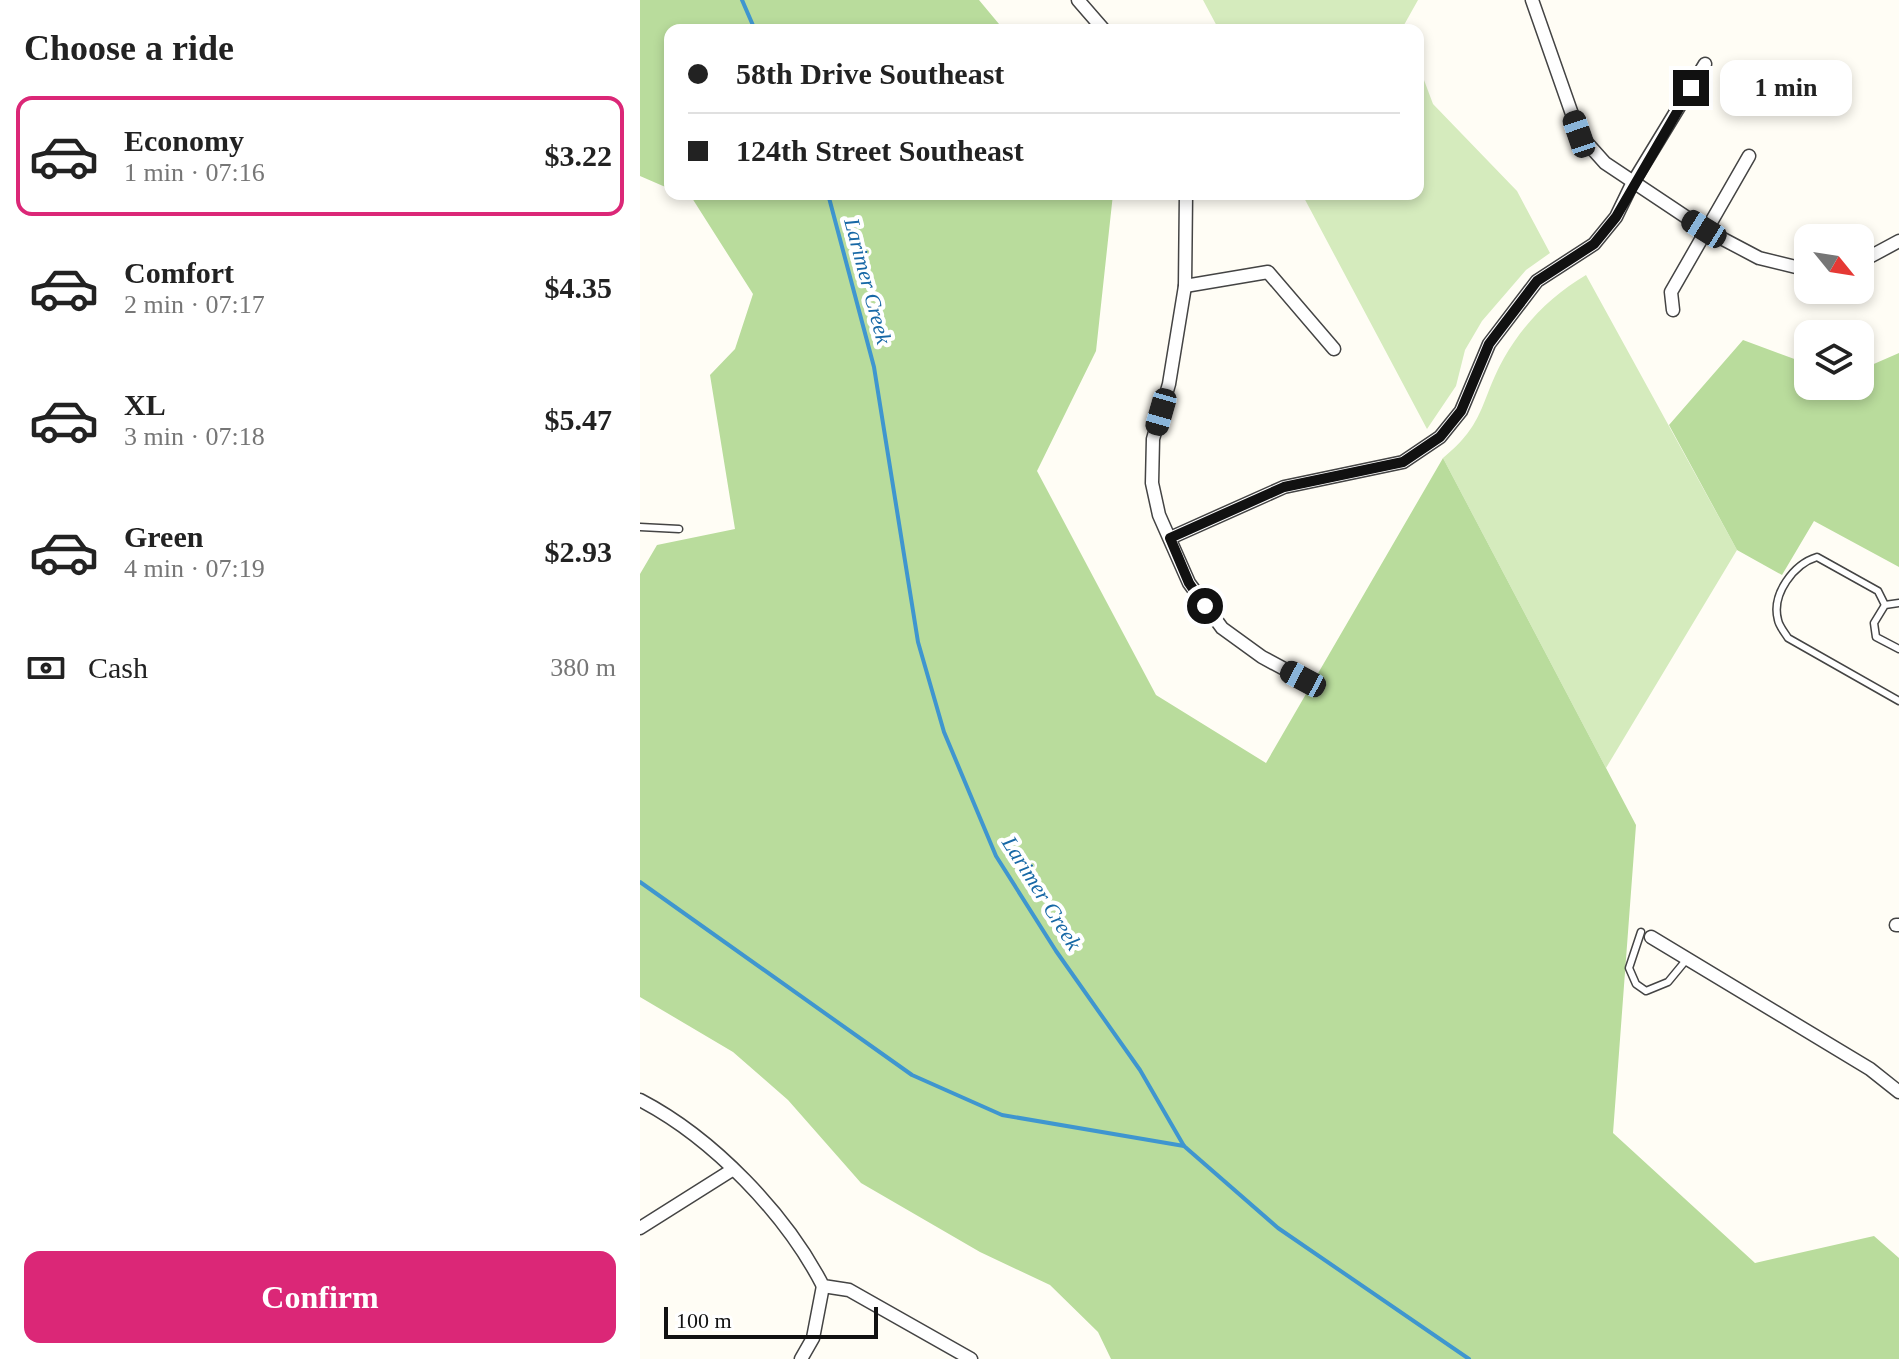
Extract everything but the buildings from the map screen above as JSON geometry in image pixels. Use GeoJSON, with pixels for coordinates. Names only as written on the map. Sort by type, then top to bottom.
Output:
{"type":"FeatureCollection","features":[{"type":"Feature","properties":{"kind":"street"},"geometry":{"type":"LineString","coordinates":[[1078,0],[1099,24]]}},
{"type":"Feature","properties":{"kind":"street"},"geometry":{"type":"LineString","coordinates":[[1532,0],[1579,134],[1605,163],[1632,184],[1704,229],[1759,258],[1794,267]]}},
{"type":"Feature","properties":{"kind":"street"},"geometry":{"type":"LineString","coordinates":[[1170,538],[1284,487],[1403,462],[1440,437],[1461,411],[1489,344],[1537,281],[1594,244],[1616,217],[1632,184],[1705,64]]}},
{"type":"Feature","properties":{"kind":"street"},"geometry":{"type":"LineString","coordinates":[[1673,310],[1671,292],[1704,229],[1749,156]]}},
{"type":"Feature","properties":{"kind":"street"},"geometry":{"type":"LineString","coordinates":[[1186,200],[1185,286],[1169,384],[1153,439],[1152,483],[1159,515],[1189,583],[1222,628],[1262,657],[1303,679]]}},
{"type":"Feature","properties":{"kind":"street"},"geometry":{"type":"LineString","coordinates":[[1874,254],[1899,241]]}},
{"type":"Feature","properties":{"kind":"street"},"geometry":{"type":"LineString","coordinates":[[1185,286],[1268,272],[1334,349]]}},
{"type":"Feature","properties":{"kind":"street"},"geometry":{"type":"LineString","coordinates":[[1646,934],[1870,1069],[1899,1092]]}},
{"type":"Feature","properties":{"kind":"street"},"geometry":{"type":"LineString","coordinates":[[640,1100],[673,1117],[732,1170],[803,1247],[823,1286],[813,1338],[801,1359]]}},
{"type":"Feature","properties":{"kind":"street"},"geometry":{"type":"LineString","coordinates":[[640,1228],[732,1170]]}},
{"type":"Feature","properties":{"kind":"street"},"geometry":{"type":"LineString","coordinates":[[823,1286],[849,1290],[971,1359]]}},
{"type":"Feature","properties":{"kind":"lane"},"geometry":{"type":"LineString","coordinates":[[640,527],[679,529]]}},
{"type":"Feature","properties":{"kind":"lane"},"geometry":{"type":"LineString","coordinates":[[1885,605],[1878,591],[1817,557],[1800,562],[1791,576],[1779,598],[1778,620],[1788,638],[1899,701]]}},
{"type":"Feature","properties":{"kind":"lane"},"geometry":{"type":"LineString","coordinates":[[1885,605],[1899,603]]}},
{"type":"Feature","properties":{"kind":"lane"},"geometry":{"type":"LineString","coordinates":[[1885,605],[1874,623],[1876,637],[1899,649]]}},
{"type":"Feature","properties":{"kind":"lane"},"geometry":{"type":"LineString","coordinates":[[1646,934],[1629,968],[1636,984],[1646,991],[1668,982],[1687,959]]}},
{"type":"Feature","properties":{"kind":"green space"},"geometry":{"type":"Polygon","coordinates":[[[640,0],[979,0],[999,24],[664,24],[664,186],[640,176],[640,0]]]}},
{"type":"Feature","properties":{"kind":"green space"},"geometry":{"type":"Polygon","coordinates":[[[1203,0],[1418,0],[1405,24],[1216,24],[1203,0]]]}},
{"type":"Feature","properties":{"kind":"green space"},"geometry":{"type":"Polygon","coordinates":[[[1424,80],[1433,104],[1517,191],[1550,253],[1526,270],[1482,321],[1465,350],[1456,386],[1427,429],[1305,200],[1424,200],[1424,80]]]}},
{"type":"Feature","properties":{"kind":"green space"},"geometry":{"type":"Polygon","coordinates":[[[693,200],[1112,200],[1096,351],[1037,471],[1156,695],[1266,763],[1443,458],[1636,825],[1613,1133],[1755,1263],[1874,1236],[1899,1258],[1899,1359],[1111,1359],[1098,1332],[1050,1285],[980,1252],[861,1183],[788,1100],[733,1052],[640,997],[640,574],[657,545],[735,529],[710,375],[735,349],[753,294],[693,200]]]}},
{"type":"Feature","properties":{"kind":"green space"},"geometry":{"type":"Polygon","coordinates":[[[1586,275],[1737,550],[1606,768],[1443,458],[1475,422],[1496,373],[1520,333],[1550,301],[1586,275]]]}},
{"type":"Feature","properties":{"kind":"green space"},"geometry":{"type":"Polygon","coordinates":[[[1743,340],[1794,359],[1794,400],[1874,400],[1874,364],[1899,353],[1899,567],[1814,521],[1782,575],[1737,550],[1669,425],[1743,340]]]}},
{"type":"Feature","properties":{"kind":"waterway","name":"Larimer Creek"},"geometry":{"type":"LineString","coordinates":[[742,0],[752,24]]}},
{"type":"Feature","properties":{"kind":"waterway","name":"Larimer Creek"},"geometry":{"type":"LineString","coordinates":[[830,200],[874,367],[918,642],[944,732],[996,856],[1056,951],[1140,1070],[1184,1146],[1278,1228],[1469,1359]]}},
{"type":"Feature","properties":{"kind":"waterway"},"geometry":{"type":"LineString","coordinates":[[640,882],[912,1075],[1002,1115],[1184,1146]]}},
{"type":"Feature","properties":{"kind":"route"},"geometry":{"type":"LineString","coordinates":[[1205,606],[1189,583],[1170,538],[1284,487],[1403,462],[1440,437],[1461,411],[1489,344],[1537,281],[1568,264],[1594,244],[1616,217],[1632,184],[1691,88]]}}]}
